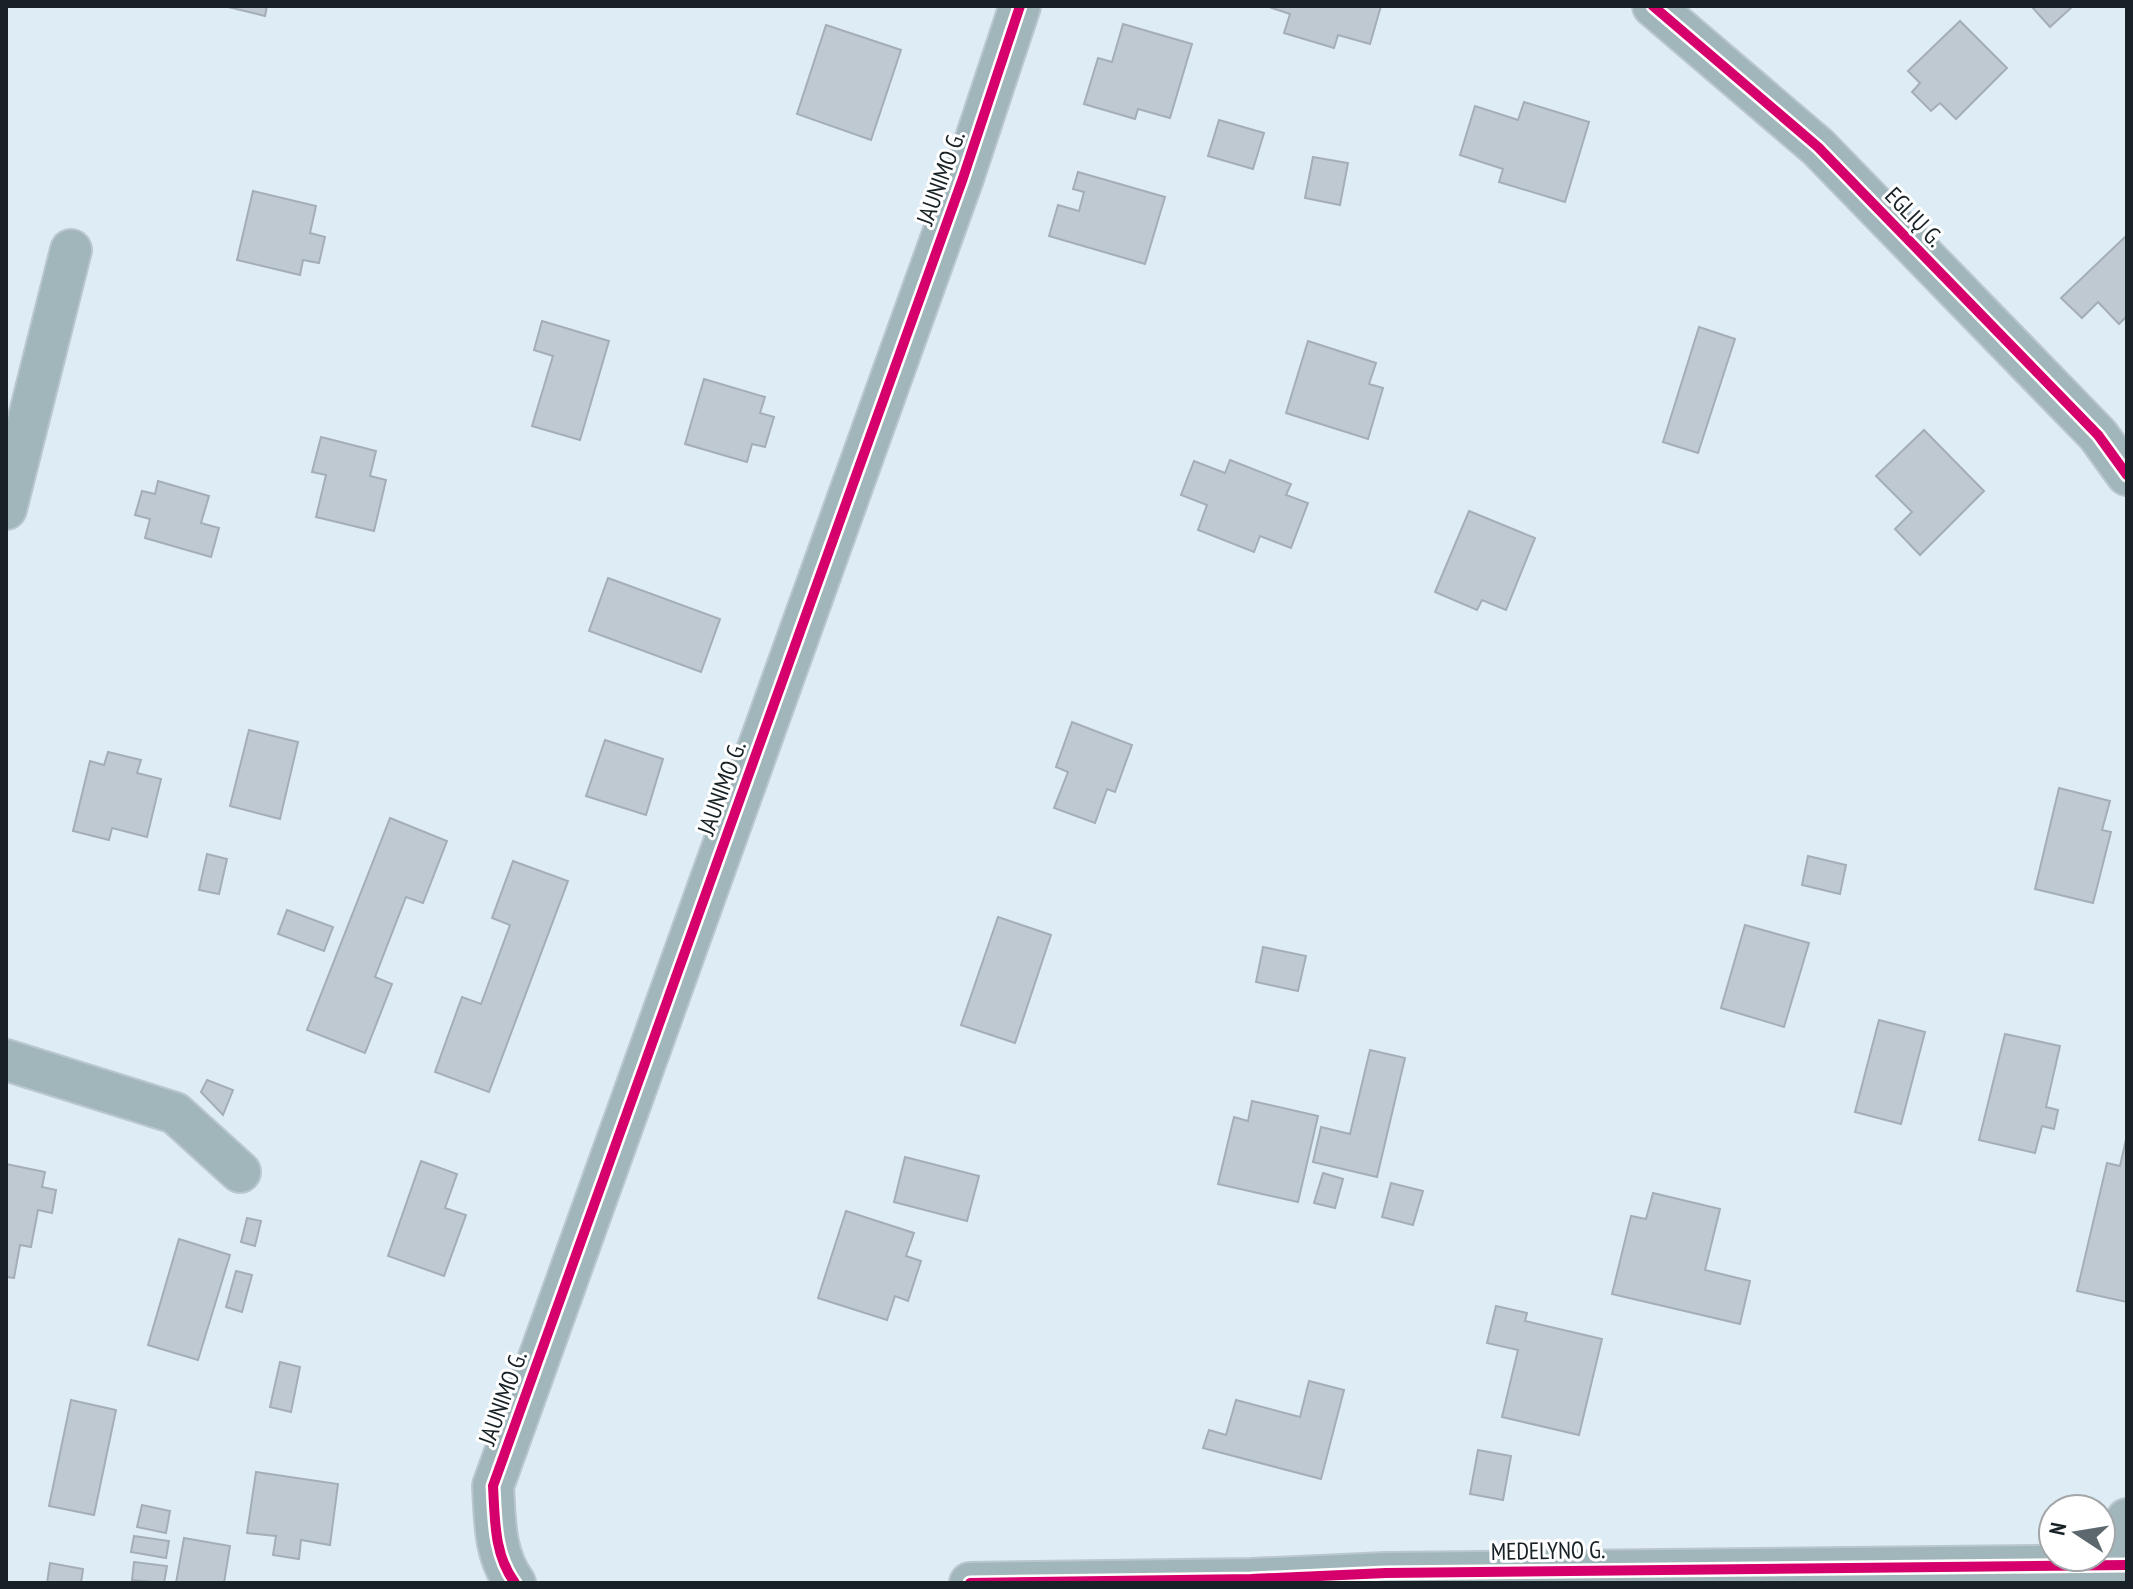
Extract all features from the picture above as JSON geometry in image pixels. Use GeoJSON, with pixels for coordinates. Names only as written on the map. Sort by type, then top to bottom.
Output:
{"type":"FeatureCollection","features":[{"type":"Feature","properties":{"kind":"street","name":"JAUNIMO G."},"geometry":{"type":"LineString","coordinates":[[515,1583],[504,1569],[497,1542],[493,1486],[967,165],[1020,6]]}},
{"type":"Feature","properties":{"kind":"street","name":"EGLIŲ G."},"geometry":{"type":"LineString","coordinates":[[1653,6],[1818,147],[2098,435],[2127,475]]}},
{"type":"Feature","properties":{"kind":"street"},"geometry":{"type":"LineString","coordinates":[[6,509],[71,250]]}},
{"type":"Feature","properties":{"kind":"street"},"geometry":{"type":"LineString","coordinates":[[6,1060],[175,1113],[240,1172]]}},
{"type":"Feature","properties":{"kind":"street"},"geometry":{"type":"LineString","coordinates":[[2124,1566],[2127,1519]]}},
{"type":"Feature","properties":{"kind":"street","name":"MEDELYNO G."},"geometry":{"type":"LineString","coordinates":[[970,1583],[1251,1579],[1386,1573],[2124,1566]]}},
{"type":"Feature","properties":{"kind":"building"},"geometry":{"type":"Polygon","coordinates":[[[224,6],[267,6],[265,16],[224,6]]]}},
{"type":"Feature","properties":{"kind":"building"},"geometry":{"type":"Polygon","coordinates":[[[1266,6],[1381,6],[1370,44],[1338,35],[1334,48],[1284,33],[1290,14],[1266,6]]]}},
{"type":"Feature","properties":{"kind":"building"},"geometry":{"type":"Polygon","coordinates":[[[2031,6],[2073,6],[2050,27],[2031,6]]]}},
{"type":"Feature","properties":{"kind":"building"},"geometry":{"type":"Polygon","coordinates":[[[1960,21],[2007,68],[1956,119],[1940,103],[1931,111],[1912,92],[1920,83],[1908,71],[1960,21]]]}},
{"type":"Feature","properties":{"kind":"building"},"geometry":{"type":"Polygon","coordinates":[[[1123,24],[1192,44],[1170,118],[1138,109],[1135,119],[1084,104],[1098,58],[1112,62],[1123,24]]]}},
{"type":"Feature","properties":{"kind":"building"},"geometry":{"type":"Polygon","coordinates":[[[826,25],[901,50],[871,140],[797,114],[826,25]]]}},
{"type":"Feature","properties":{"kind":"building"},"geometry":{"type":"Polygon","coordinates":[[[1524,102],[1589,122],[1565,202],[1499,182],[1503,169],[1460,155],[1475,106],[1518,120],[1524,102]]]}},
{"type":"Feature","properties":{"kind":"building"},"geometry":{"type":"Polygon","coordinates":[[[1219,120],[1264,133],[1253,169],[1208,156],[1219,120]]]}},
{"type":"Feature","properties":{"kind":"building"},"geometry":{"type":"Polygon","coordinates":[[[1313,157],[1348,163],[1340,205],[1305,198],[1313,157]]]}},
{"type":"Feature","properties":{"kind":"building"},"geometry":{"type":"Polygon","coordinates":[[[1078,172],[1165,197],[1145,264],[1049,236],[1058,205],[1079,211],[1084,192],[1073,189],[1078,172]]]}},
{"type":"Feature","properties":{"kind":"building"},"geometry":{"type":"Polygon","coordinates":[[[253,191],[316,206],[310,233],[325,237],[319,263],[303,260],[300,275],[237,260],[253,191]]]}},
{"type":"Feature","properties":{"kind":"building"},"geometry":{"type":"Polygon","coordinates":[[[2127,235],[2127,316],[2119,324],[2098,302],[2082,318],[2061,298],[2127,235]]]}},
{"type":"Feature","properties":{"kind":"building"},"geometry":{"type":"Polygon","coordinates":[[[542,321],[609,341],[580,440],[532,426],[553,356],[534,350],[542,321]]]}},
{"type":"Feature","properties":{"kind":"building"},"geometry":{"type":"Polygon","coordinates":[[[1699,327],[1735,339],[1698,453],[1663,442],[1699,327]]]}},
{"type":"Feature","properties":{"kind":"building"},"geometry":{"type":"Polygon","coordinates":[[[1308,341],[1376,363],[1369,384],[1383,388],[1368,439],[1286,413],[1308,341]]]}},
{"type":"Feature","properties":{"kind":"building"},"geometry":{"type":"Polygon","coordinates":[[[704,379],[765,397],[760,413],[774,417],[765,447],[752,444],[747,462],[685,444],[704,379]]]}},
{"type":"Feature","properties":{"kind":"building"},"geometry":{"type":"Polygon","coordinates":[[[1924,430],[1984,491],[1920,555],[1895,529],[1912,512],[1876,476],[1924,430]]]}},
{"type":"Feature","properties":{"kind":"building"},"geometry":{"type":"Polygon","coordinates":[[[321,437],[376,451],[370,476],[386,480],[374,531],[316,517],[326,475],[312,472],[321,437]]]}},
{"type":"Feature","properties":{"kind":"building"},"geometry":{"type":"Polygon","coordinates":[[[1230,460],[1291,484],[1286,495],[1308,503],[1291,548],[1260,536],[1254,552],[1198,530],[1207,505],[1181,495],[1194,461],[1225,473],[1230,460]]]}},
{"type":"Feature","properties":{"kind":"building"},"geometry":{"type":"Polygon","coordinates":[[[158,481],[209,496],[201,523],[219,528],[211,557],[145,538],[150,519],[135,515],[142,491],[155,494],[158,481]]]}},
{"type":"Feature","properties":{"kind":"building"},"geometry":{"type":"Polygon","coordinates":[[[1469,511],[1535,538],[1506,610],[1482,600],[1477,610],[1435,592],[1469,511]]]}},
{"type":"Feature","properties":{"kind":"building"},"geometry":{"type":"Polygon","coordinates":[[[608,578],[720,619],[701,672],[589,631],[608,578]]]}},
{"type":"Feature","properties":{"kind":"building"},"geometry":{"type":"Polygon","coordinates":[[[1072,722],[1132,745],[1115,792],[1107,789],[1095,823],[1054,808],[1068,772],[1056,767],[1072,722]]]}},
{"type":"Feature","properties":{"kind":"building"},"geometry":{"type":"Polygon","coordinates":[[[249,730],[298,742],[280,819],[230,806],[249,730]]]}},
{"type":"Feature","properties":{"kind":"building"},"geometry":{"type":"Polygon","coordinates":[[[605,740],[663,759],[646,815],[586,796],[605,740]]]}},
{"type":"Feature","properties":{"kind":"building"},"geometry":{"type":"Polygon","coordinates":[[[108,752],[141,760],[137,773],[161,779],[147,837],[112,828],[109,840],[73,831],[90,761],[104,765],[108,752]]]}},
{"type":"Feature","properties":{"kind":"building"},"geometry":{"type":"Polygon","coordinates":[[[2059,788],[2110,801],[2102,830],[2111,832],[2093,903],[2035,889],[2059,788]]]}},
{"type":"Feature","properties":{"kind":"building"},"geometry":{"type":"Polygon","coordinates":[[[390,818],[447,841],[423,903],[406,897],[375,977],[392,984],[365,1053],[307,1030],[390,818]]]}},
{"type":"Feature","properties":{"kind":"building"},"geometry":{"type":"Polygon","coordinates":[[[207,854],[227,859],[219,894],[199,890],[207,854]]]}},
{"type":"Feature","properties":{"kind":"building"},"geometry":{"type":"Polygon","coordinates":[[[1808,856],[1846,865],[1840,894],[1802,885],[1808,856]]]}},
{"type":"Feature","properties":{"kind":"building"},"geometry":{"type":"Polygon","coordinates":[[[513,861],[568,881],[489,1092],[435,1072],[462,997],[481,1004],[510,925],[492,918],[513,861]]]}},
{"type":"Feature","properties":{"kind":"building"},"geometry":{"type":"Polygon","coordinates":[[[287,910],[333,927],[324,951],[278,934],[287,910]]]}},
{"type":"Feature","properties":{"kind":"building"},"geometry":{"type":"Polygon","coordinates":[[[998,917],[1051,935],[1015,1043],[961,1025],[998,917]]]}},
{"type":"Feature","properties":{"kind":"building"},"geometry":{"type":"Polygon","coordinates":[[[1745,925],[1809,943],[1784,1027],[1721,1008],[1745,925]]]}},
{"type":"Feature","properties":{"kind":"building"},"geometry":{"type":"Polygon","coordinates":[[[1263,947],[1306,956],[1298,991],[1256,982],[1263,947]]]}},
{"type":"Feature","properties":{"kind":"building"},"geometry":{"type":"Polygon","coordinates":[[[1879,1020],[1925,1032],[1901,1124],[1855,1112],[1879,1020]]]}},
{"type":"Feature","properties":{"kind":"building"},"geometry":{"type":"Polygon","coordinates":[[[2005,1034],[2060,1046],[2046,1107],[2058,1110],[2054,1129],[2042,1126],[2035,1153],[1979,1140],[2005,1034]]]}},
{"type":"Feature","properties":{"kind":"building"},"geometry":{"type":"Polygon","coordinates":[[[1370,1050],[1405,1058],[1377,1177],[1313,1162],[1321,1127],[1350,1134],[1370,1050]]]}},
{"type":"Feature","properties":{"kind":"building"},"geometry":{"type":"Polygon","coordinates":[[[207,1080],[233,1090],[223,1115],[201,1092],[207,1080]]]}},
{"type":"Feature","properties":{"kind":"building"},"geometry":{"type":"Polygon","coordinates":[[[1252,1101],[1318,1116],[1298,1202],[1218,1184],[1234,1117],[1248,1121],[1252,1101]]]}},
{"type":"Feature","properties":{"kind":"building"},"geometry":{"type":"Polygon","coordinates":[[[2127,1135],[2127,1302],[2077,1291],[2107,1163],[2120,1166],[2127,1135]]]}},
{"type":"Feature","properties":{"kind":"building"},"geometry":{"type":"Polygon","coordinates":[[[905,1157],[979,1176],[967,1221],[894,1202],[905,1157]]]}},
{"type":"Feature","properties":{"kind":"building"},"geometry":{"type":"Polygon","coordinates":[[[421,1161],[457,1174],[445,1208],[466,1215],[444,1276],[388,1256],[421,1161]]]}},
{"type":"Feature","properties":{"kind":"building"},"geometry":{"type":"Polygon","coordinates":[[[6,1164],[45,1172],[42,1187],[56,1190],[52,1213],[38,1210],[31,1247],[20,1245],[14,1278],[6,1277],[6,1164]]]}},
{"type":"Feature","properties":{"kind":"building"},"geometry":{"type":"Polygon","coordinates":[[[1323,1173],[1343,1179],[1335,1208],[1314,1203],[1323,1173]]]}},
{"type":"Feature","properties":{"kind":"building"},"geometry":{"type":"Polygon","coordinates":[[[1391,1183],[1423,1191],[1413,1225],[1382,1217],[1391,1183]]]}},
{"type":"Feature","properties":{"kind":"building"},"geometry":{"type":"Polygon","coordinates":[[[1653,1193],[1720,1209],[1705,1270],[1750,1281],[1740,1324],[1612,1294],[1631,1216],[1646,1219],[1653,1193]]]}},
{"type":"Feature","properties":{"kind":"building"},"geometry":{"type":"Polygon","coordinates":[[[846,1211],[914,1233],[906,1256],[921,1261],[908,1301],[895,1296],[887,1320],[818,1298],[846,1211]]]}},
{"type":"Feature","properties":{"kind":"building"},"geometry":{"type":"Polygon","coordinates":[[[247,1218],[261,1221],[255,1246],[241,1242],[247,1218]]]}},
{"type":"Feature","properties":{"kind":"building"},"geometry":{"type":"Polygon","coordinates":[[[179,1239],[230,1255],[198,1360],[148,1345],[179,1239]]]}},
{"type":"Feature","properties":{"kind":"building"},"geometry":{"type":"Polygon","coordinates":[[[236,1271],[252,1275],[242,1312],[226,1307],[236,1271]]]}},
{"type":"Feature","properties":{"kind":"building"},"geometry":{"type":"Polygon","coordinates":[[[1496,1306],[1527,1313],[1525,1321],[1602,1339],[1579,1435],[1502,1417],[1518,1350],[1487,1343],[1496,1306]]]}},
{"type":"Feature","properties":{"kind":"building"},"geometry":{"type":"Polygon","coordinates":[[[280,1362],[300,1367],[291,1412],[270,1407],[280,1362]]]}},
{"type":"Feature","properties":{"kind":"building"},"geometry":{"type":"Polygon","coordinates":[[[1309,1381],[1344,1390],[1321,1479],[1203,1448],[1209,1430],[1226,1435],[1236,1400],[1300,1417],[1309,1381]]]}},
{"type":"Feature","properties":{"kind":"building"},"geometry":{"type":"Polygon","coordinates":[[[71,1400],[116,1410],[94,1515],[49,1506],[71,1400]]]}},
{"type":"Feature","properties":{"kind":"building"},"geometry":{"type":"Polygon","coordinates":[[[1478,1450],[1511,1456],[1503,1500],[1470,1494],[1478,1450]]]}},
{"type":"Feature","properties":{"kind":"building"},"geometry":{"type":"Polygon","coordinates":[[[256,1472],[338,1484],[330,1545],[301,1540],[299,1559],[273,1555],[276,1536],[247,1533],[256,1472]]]}},
{"type":"Feature","properties":{"kind":"building"},"geometry":{"type":"Polygon","coordinates":[[[142,1505],[170,1511],[166,1533],[137,1527],[142,1505]]]}},
{"type":"Feature","properties":{"kind":"building"},"geometry":{"type":"Polygon","coordinates":[[[134,1536],[169,1541],[166,1558],[131,1552],[134,1536]]]}},
{"type":"Feature","properties":{"kind":"building"},"geometry":{"type":"Polygon","coordinates":[[[184,1538],[230,1546],[224,1583],[176,1583],[184,1538]]]}},
{"type":"Feature","properties":{"kind":"building"},"geometry":{"type":"Polygon","coordinates":[[[134,1562],[167,1566],[164,1583],[132,1580],[134,1562]]]}},
{"type":"Feature","properties":{"kind":"building"},"geometry":{"type":"Polygon","coordinates":[[[50,1563],[83,1569],[81,1583],[47,1583],[50,1563]]]}},
{"type":"Feature","properties":{"kind":"cycle path"},"geometry":{"type":"LineString","coordinates":[[515,1583],[499,1549],[493,1486],[963,178],[1020,6]]}},
{"type":"Feature","properties":{"kind":"cycle path"},"geometry":{"type":"LineString","coordinates":[[1653,6],[1818,147],[2098,435],[2127,475]]}},
{"type":"Feature","properties":{"kind":"cycle path"},"geometry":{"type":"LineString","coordinates":[[970,1583],[1251,1579],[1386,1573],[2127,1565]]}}]}
